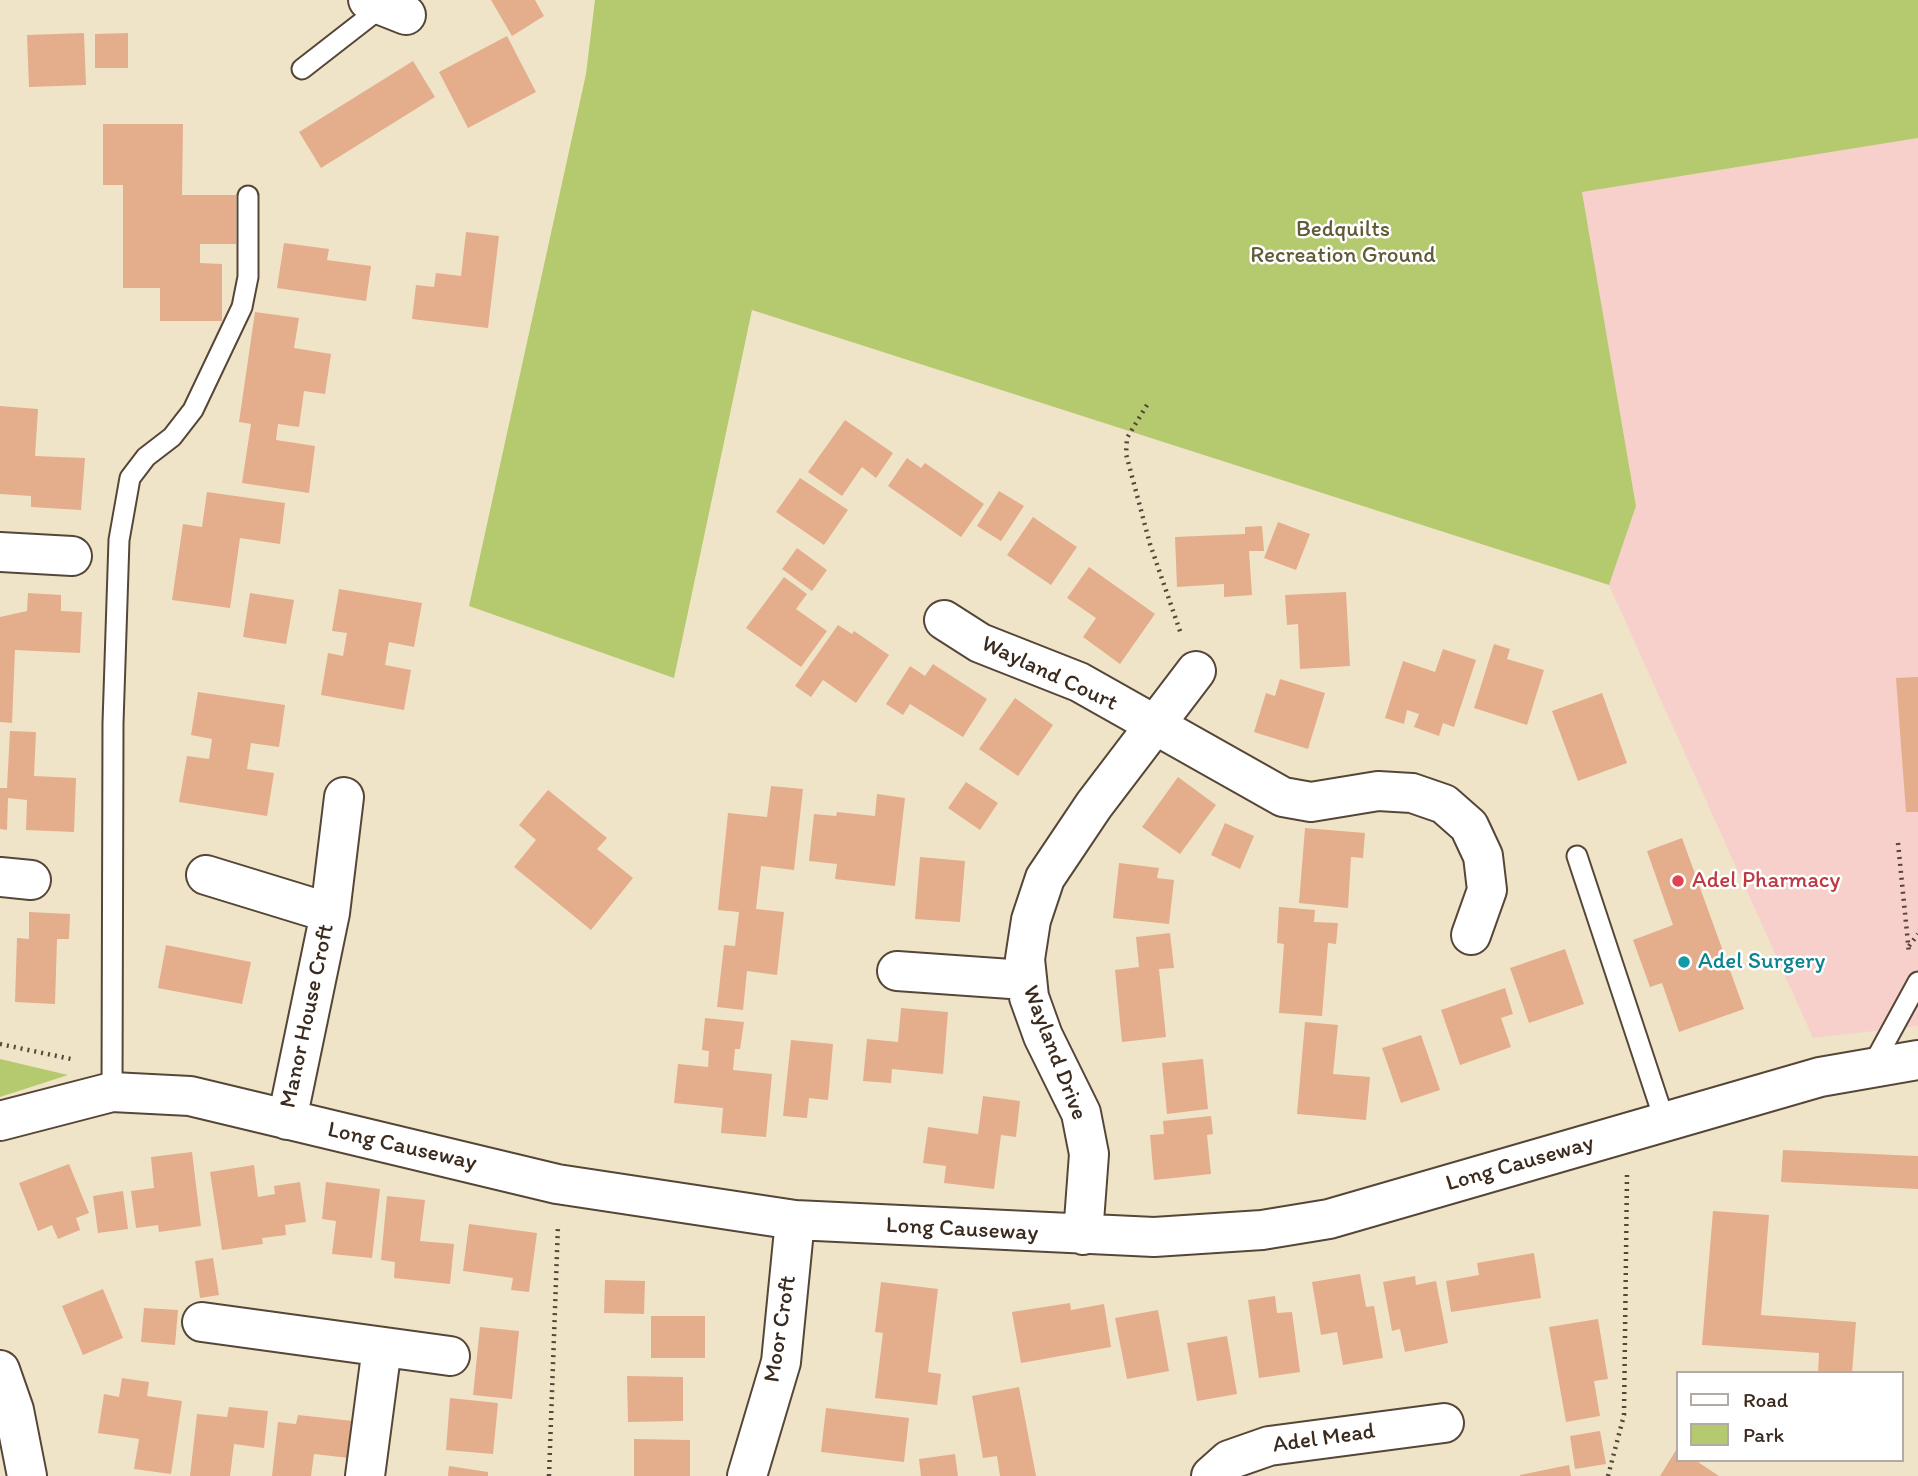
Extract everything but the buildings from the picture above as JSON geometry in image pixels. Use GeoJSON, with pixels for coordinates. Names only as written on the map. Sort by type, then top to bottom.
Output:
{"type":"FeatureCollection","features":[{"type":"Feature","properties":{"kind":"street"},"geometry":{"type":"LineString","coordinates":[[0,552],[72,556]]}},
{"type":"Feature","properties":{"kind":"street","name":"Wayland Court"},"geometry":{"type":"LineString","coordinates":[[944,620],[980,643],[1079,682],[1283,797],[1311,802],[1378,791],[1412,793],[1444,803],[1469,826],[1483,856],[1486,890],[1471,935]]}},
{"type":"Feature","properties":{"kind":"street","name":"Wayland Drive"},"geometry":{"type":"LineString","coordinates":[[1083,1235],[1089,1154],[1081,1113],[1043,1036],[1025,980],[1031,920],[1045,878],[1094,805],[1196,671]]}},
{"type":"Feature","properties":{"kind":"street","name":"Manor House Croft"},"geometry":{"type":"LineString","coordinates":[[287,1120],[330,913],[344,797]]}},
{"type":"Feature","properties":{"kind":"street","name":"Manor House Croft"},"geometry":{"type":"LineString","coordinates":[[206,875],[330,913]]}},
{"type":"Feature","properties":{"kind":"street"},"geometry":{"type":"LineString","coordinates":[[897,971],[1025,980]]}},
{"type":"Feature","properties":{"kind":"street","name":"Long Causeway"},"geometry":{"type":"LineString","coordinates":[[0,1121],[113,1092],[190,1096],[556,1182],[795,1220],[1154,1237],[1248,1231],[1329,1219],[1821,1077],[1918,1060]]}},
{"type":"Feature","properties":{"kind":"street","name":"Moor Croft"},"geometry":{"type":"LineString","coordinates":[[747,1476],[781,1362],[795,1220]]}},
{"type":"Feature","properties":{"kind":"street"},"geometry":{"type":"LineString","coordinates":[[202,1322],[450,1356]]}},
{"type":"Feature","properties":{"kind":"street"},"geometry":{"type":"LineString","coordinates":[[365,1476],[382,1347]]}},
{"type":"Feature","properties":{"kind":"street"},"geometry":{"type":"LineString","coordinates":[[0,1370],[14,1410],[27,1476]]}},
{"type":"Feature","properties":{"kind":"street","name":"Adel Mead"},"geometry":{"type":"LineString","coordinates":[[1211,1476],[1229,1460],[1269,1446],[1444,1423]]}},
{"type":"Feature","properties":{"kind":"lane"},"geometry":{"type":"LineString","coordinates":[[302,69],[386,7]]}},
{"type":"Feature","properties":{"kind":"lane"},"geometry":{"type":"LineString","coordinates":[[113,1092],[113,723],[119,540],[130,478],[146,457],[173,437],[193,410],[242,307],[248,277],[248,196]]}},
{"type":"Feature","properties":{"kind":"lane"},"geometry":{"type":"LineString","coordinates":[[1577,856],[1665,1122]]}},
{"type":"Feature","properties":{"kind":"lane"},"geometry":{"type":"LineString","coordinates":[[1871,1069],[1915,989]]}},
{"type":"Feature","properties":{"kind":"path"},"geometry":{"type":"LineString","coordinates":[[1147,405],[1127,438],[1126,454],[1150,544],[1196,671]]}},
{"type":"Feature","properties":{"kind":"path"},"geometry":{"type":"LineString","coordinates":[[1898,843],[1915,989]]}},
{"type":"Feature","properties":{"kind":"path"},"geometry":{"type":"LineString","coordinates":[[1909,946],[1918,934]]}},
{"type":"Feature","properties":{"kind":"path"},"geometry":{"type":"LineString","coordinates":[[1608,1476],[1625,1415],[1628,1133]]}},
{"type":"Feature","properties":{"kind":"path"},"geometry":{"type":"LineString","coordinates":[[549,1476],[559,1202],[556,1182]]}},
{"type":"Feature","properties":{"kind":"shaded area"},"geometry":{"type":"Polygon","coordinates":[[[1918,138],[1918,1026],[1813,1038],[1609,585],[1636,505],[1582,192],[1918,138]]]}},
{"type":"Feature","properties":{"kind":"green space","name":"Bedquilts Recreation Ground"},"geometry":{"type":"Polygon","coordinates":[[[595,0],[1918,0],[1918,138],[1582,192],[1636,506],[1609,585],[752,310],[674,678],[469,606],[586,74],[595,0]]]}},
{"type":"Feature","properties":{"kind":"green space"},"geometry":{"type":"Polygon","coordinates":[[[0,1059],[68,1075],[0,1097],[0,1059]]]}},
{"type":"Feature","properties":{"kind":"place","name":"Adel Pharmacy"},"geometry":{"type":"Point","coordinates":[1678,881]}},
{"type":"Feature","properties":{"kind":"place","name":"Adel Surgery"},"geometry":{"type":"Point","coordinates":[1684,962]}}]}
